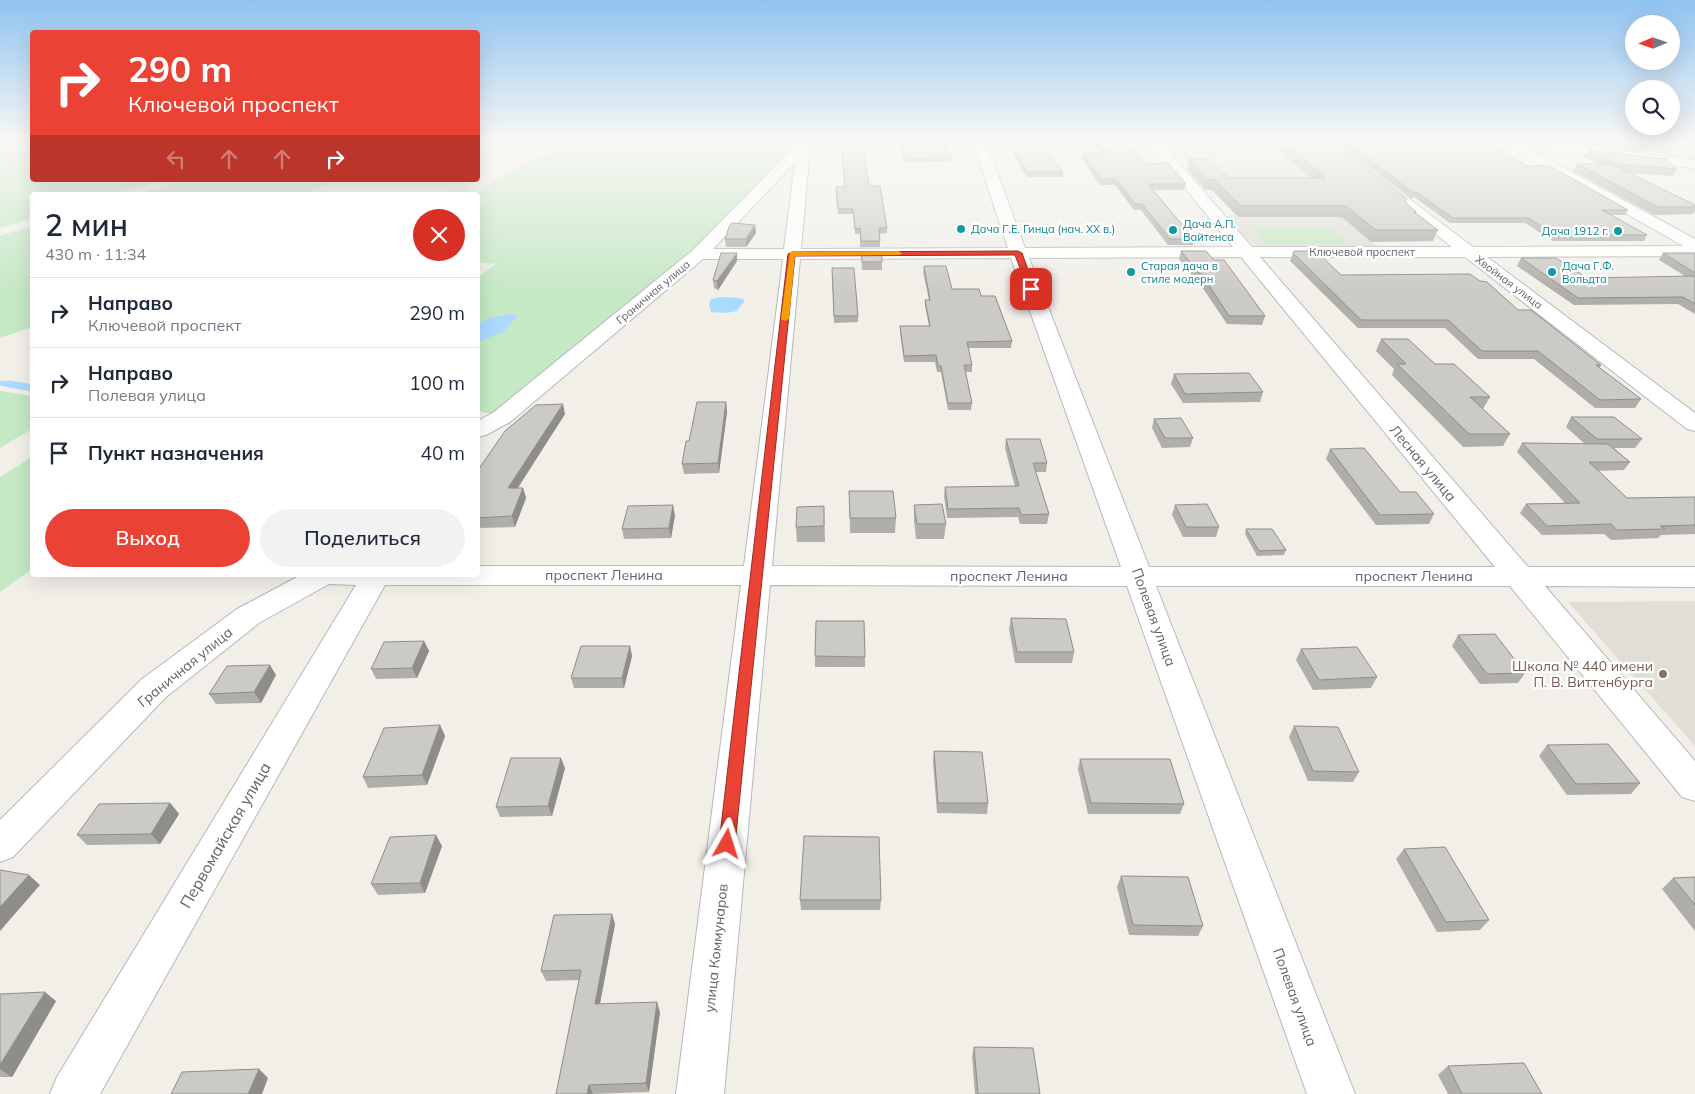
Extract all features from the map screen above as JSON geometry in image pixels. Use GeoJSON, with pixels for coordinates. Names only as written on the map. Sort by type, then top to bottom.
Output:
{"type":"FeatureCollection","features":[{"type":"Feature","properties":{"kind":"street","name":"Граничная улица"},"geometry":{"type":"LineString","coordinates":[[480,429],[502,417],[699,254],[762,191]]}},
{"type":"Feature","properties":{"kind":"street","name":"улица Коммунаров"},"geometry":{"type":"LineString","coordinates":[[700,1094],[792,254],[802,191]]}},
{"type":"Feature","properties":{"kind":"street","name":"Полевая улица"},"geometry":{"type":"LineString","coordinates":[[996,191],[1331,1094]]}},
{"type":"Feature","properties":{"kind":"street","name":"Лесная улица"},"geometry":{"type":"LineString","coordinates":[[1195,191],[1695,786]]}},
{"type":"Feature","properties":{"kind":"street","name":"Хвойная улица"},"geometry":{"type":"LineString","coordinates":[[1390,191],[1695,424]]}},
{"type":"Feature","properties":{"kind":"street"},"geometry":{"type":"LineString","coordinates":[[1594,191],[1695,246]]}},
{"type":"Feature","properties":{"kind":"street","name":"Ключевой проспект"},"geometry":{"type":"LineString","coordinates":[[699,254],[1695,251]]}},
{"type":"Feature","properties":{"kind":"street","name":"проспект Ленина"},"geometry":{"type":"LineString","coordinates":[[480,575],[1695,577]]}},
{"type":"Feature","properties":{"kind":"street","name":"Граничная улица"},"geometry":{"type":"LineString","coordinates":[[0,845],[154,688],[248,616],[320,577]]}},
{"type":"Feature","properties":{"kind":"street","name":"Первомайская улица"},"geometry":{"type":"LineString","coordinates":[[74,1094],[375,577]]}},
{"type":"Feature","properties":{"kind":"shaded area"},"geometry":{"type":"Polygon","coordinates":[[[1214,191],[1370,191],[1432,241],[1372,242],[1378,247],[1255,247],[1226,216],[1236,215],[1214,191]]]}},
{"type":"Feature","properties":{"kind":"shaded area","name":"Школа № 440 имени П. В. Виттенбурга"},"geometry":{"type":"Polygon","coordinates":[[[1695,601],[1695,746],[1568,602],[1695,601]]]}},
{"type":"Feature","properties":{"kind":"green space"},"geometry":{"type":"Polygon","coordinates":[[[0,191],[126,191],[30,192],[30,219],[0,228],[0,191]]]}},
{"type":"Feature","properties":{"kind":"green space"},"geometry":{"type":"Polygon","coordinates":[[[149,191],[312,191],[310,192],[146,192],[149,191]]]}},
{"type":"Feature","properties":{"kind":"green space"},"geometry":{"type":"Polygon","coordinates":[[[757,191],[692,253],[497,415],[480,411],[480,276],[496,264],[480,262],[480,192],[476,192],[757,191]]]}},
{"type":"Feature","properties":{"kind":"green space"},"geometry":{"type":"Polygon","coordinates":[[[30,227],[30,328],[0,338],[0,236],[30,227]]]}},
{"type":"Feature","properties":{"kind":"green space"},"geometry":{"type":"Polygon","coordinates":[[[1252,227],[1329,227],[1348,244],[1267,244],[1252,227]]]}},
{"type":"Feature","properties":{"kind":"green space"},"geometry":{"type":"Polygon","coordinates":[[[0,391],[30,396],[30,430],[0,448],[0,391]]]}},
{"type":"Feature","properties":{"kind":"green space"},"geometry":{"type":"Polygon","coordinates":[[[30,458],[30,570],[0,592],[0,477],[30,458]]]}},
{"type":"Feature","properties":{"kind":"water"},"geometry":{"type":"Polygon","coordinates":[[[720,297],[745,300],[737,311],[726,313],[711,312],[709,304],[711,299],[720,297]]]}},
{"type":"Feature","properties":{"kind":"water"},"geometry":{"type":"Polygon","coordinates":[[[511,314],[518,316],[503,332],[480,341],[480,322],[511,314]]]}},
{"type":"Feature","properties":{"kind":"building"},"geometry":{"type":"Polygon","coordinates":[[[836,191],[881,191],[887,228],[879,228],[880,241],[861,241],[860,228],[855,229],[853,209],[838,209],[836,191]]]}},
{"type":"Feature","properties":{"kind":"building"},"geometry":{"type":"Polygon","coordinates":[[[1125,191],[1154,191],[1194,239],[1170,239],[1142,204],[1135,204],[1125,191]]]}},
{"type":"Feature","properties":{"kind":"building"},"geometry":{"type":"Polygon","coordinates":[[[1226,191],[1397,191],[1407,199],[1405,202],[1416,212],[1414,212],[1438,230],[1376,230],[1346,206],[1241,206],[1226,191]]]}},
{"type":"Feature","properties":{"kind":"building"},"geometry":{"type":"Polygon","coordinates":[[[1411,191],[1594,191],[1628,210],[1602,210],[1647,235],[1556,235],[1528,218],[1453,218],[1416,192],[1411,191]]]}},
{"type":"Feature","properties":{"kind":"building"},"geometry":{"type":"Polygon","coordinates":[[[1628,191],[1666,191],[1695,205],[1695,207],[1658,207],[1628,191]]]}},
{"type":"Feature","properties":{"kind":"building"},"geometry":{"type":"Polygon","coordinates":[[[732,223],[755,225],[746,239],[725,239],[732,223]]]}},
{"type":"Feature","properties":{"kind":"building"},"geometry":{"type":"Polygon","coordinates":[[[1181,251],[1206,251],[1214,260],[1224,260],[1265,316],[1229,316],[1201,273],[1198,273],[1181,251]]]}},
{"type":"Feature","properties":{"kind":"building"},"geometry":{"type":"Polygon","coordinates":[[[1294,251],[1316,251],[1341,275],[1470,274],[1480,281],[1487,282],[1518,310],[1531,310],[1601,365],[1596,365],[1641,399],[1600,400],[1538,351],[1482,351],[1448,320],[1361,320],[1293,253],[1294,251]]]}},
{"type":"Feature","properties":{"kind":"building"},"geometry":{"type":"Polygon","coordinates":[[[861,252],[882,252],[882,262],[862,262],[861,252]]]}},
{"type":"Feature","properties":{"kind":"building"},"geometry":{"type":"Polygon","coordinates":[[[721,253],[737,253],[717,281],[713,280],[721,253]]]}},
{"type":"Feature","properties":{"kind":"building"},"geometry":{"type":"Polygon","coordinates":[[[1663,253],[1695,253],[1695,273],[1663,253]]]}},
{"type":"Feature","properties":{"kind":"building"},"geometry":{"type":"Polygon","coordinates":[[[1521,258],[1556,258],[1587,278],[1695,276],[1695,304],[1683,297],[1578,298],[1521,258]]]}},
{"type":"Feature","properties":{"kind":"building"},"geometry":{"type":"Polygon","coordinates":[[[924,266],[946,266],[952,289],[979,289],[981,296],[995,296],[1012,341],[967,342],[972,365],[964,365],[972,403],[948,403],[941,366],[938,366],[936,355],[904,356],[900,326],[930,326],[925,300],[930,300],[924,266]]]}},
{"type":"Feature","properties":{"kind":"building"},"geometry":{"type":"Polygon","coordinates":[[[832,268],[854,268],[858,316],[834,316],[832,268]]]}},
{"type":"Feature","properties":{"kind":"building"},"geometry":{"type":"Polygon","coordinates":[[[1381,339],[1408,339],[1435,364],[1454,364],[1490,397],[1470,397],[1510,434],[1469,434],[1397,364],[1406,364],[1381,339]]]}},
{"type":"Feature","properties":{"kind":"building"},"geometry":{"type":"Polygon","coordinates":[[[1249,373],[1263,392],[1185,394],[1174,374],[1249,373]]]}},
{"type":"Feature","properties":{"kind":"building"},"geometry":{"type":"Polygon","coordinates":[[[697,402],[726,402],[718,463],[682,464],[686,441],[689,441],[697,402]]]}},
{"type":"Feature","properties":{"kind":"building"},"geometry":{"type":"Polygon","coordinates":[[[563,404],[508,488],[523,488],[512,516],[480,518],[480,467],[505,431],[536,405],[563,404]]]}},
{"type":"Feature","properties":{"kind":"building"},"geometry":{"type":"Polygon","coordinates":[[[1571,417],[1614,417],[1642,439],[1597,439],[1571,417]]]}},
{"type":"Feature","properties":{"kind":"building"},"geometry":{"type":"Polygon","coordinates":[[[1181,418],[1193,438],[1165,438],[1154,419],[1181,418]]]}},
{"type":"Feature","properties":{"kind":"building"},"geometry":{"type":"Polygon","coordinates":[[[1006,439],[1040,439],[1047,463],[1033,463],[1049,514],[1021,515],[1019,508],[948,509],[945,487],[1019,486],[1006,439]]]}},
{"type":"Feature","properties":{"kind":"building"},"geometry":{"type":"Polygon","coordinates":[[[1522,443],[1608,444],[1630,462],[1589,462],[1627,498],[1695,497],[1695,525],[1660,526],[1665,529],[1617,530],[1611,524],[1547,526],[1526,504],[1580,503],[1522,443]]]}},
{"type":"Feature","properties":{"kind":"building"},"geometry":{"type":"Polygon","coordinates":[[[1364,448],[1400,492],[1416,492],[1434,514],[1380,515],[1330,449],[1364,448]]]}},
{"type":"Feature","properties":{"kind":"building"},"geometry":{"type":"Polygon","coordinates":[[[849,491],[893,491],[896,518],[850,518],[849,491]]]}},
{"type":"Feature","properties":{"kind":"building"},"geometry":{"type":"Polygon","coordinates":[[[942,504],[946,524],[917,524],[914,505],[942,504]]]}},
{"type":"Feature","properties":{"kind":"building"},"geometry":{"type":"Polygon","coordinates":[[[1207,504],[1219,527],[1186,527],[1175,505],[1207,504]]]}},
{"type":"Feature","properties":{"kind":"building"},"geometry":{"type":"Polygon","coordinates":[[[673,505],[669,528],[622,529],[628,506],[673,505]]]}},
{"type":"Feature","properties":{"kind":"building"},"geometry":{"type":"Polygon","coordinates":[[[824,506],[824,526],[796,527],[797,507],[824,506]]]}},
{"type":"Feature","properties":{"kind":"building"},"geometry":{"type":"Polygon","coordinates":[[[1246,529],[1272,529],[1286,550],[1259,551],[1246,529]]]}},
{"type":"Feature","properties":{"kind":"building"},"geometry":{"type":"Polygon","coordinates":[[[1011,618],[1066,619],[1074,652],[1017,652],[1011,618]]]}},
{"type":"Feature","properties":{"kind":"building"},"geometry":{"type":"Polygon","coordinates":[[[816,621],[864,621],[865,657],[815,656],[816,621]]]}},
{"type":"Feature","properties":{"kind":"building"},"geometry":{"type":"Polygon","coordinates":[[[1495,634],[1525,673],[1487,674],[1458,635],[1495,634]]]}},
{"type":"Feature","properties":{"kind":"building"},"geometry":{"type":"Polygon","coordinates":[[[424,641],[412,668],[371,669],[384,642],[424,641]]]}},
{"type":"Feature","properties":{"kind":"building"},"geometry":{"type":"Polygon","coordinates":[[[581,646],[630,646],[622,678],[571,678],[581,646]]]}},
{"type":"Feature","properties":{"kind":"building"},"geometry":{"type":"Polygon","coordinates":[[[1357,647],[1377,677],[1319,680],[1301,649],[1357,647]]]}},
{"type":"Feature","properties":{"kind":"building"},"geometry":{"type":"Polygon","coordinates":[[[270,665],[254,692],[209,694],[227,666],[270,665]]]}},
{"type":"Feature","properties":{"kind":"building"},"geometry":{"type":"Polygon","coordinates":[[[440,725],[422,775],[363,777],[384,728],[440,725]]]}},
{"type":"Feature","properties":{"kind":"building"},"geometry":{"type":"Polygon","coordinates":[[[1294,726],[1338,727],[1359,772],[1313,771],[1294,726]]]}},
{"type":"Feature","properties":{"kind":"building"},"geometry":{"type":"Polygon","coordinates":[[[1608,744],[1640,783],[1576,784],[1547,745],[1608,744]]]}},
{"type":"Feature","properties":{"kind":"building"},"geometry":{"type":"Polygon","coordinates":[[[934,751],[982,752],[988,803],[938,803],[934,751]]]}},
{"type":"Feature","properties":{"kind":"building"},"geometry":{"type":"Polygon","coordinates":[[[511,758],[561,758],[548,806],[496,807],[511,758]]]}},
{"type":"Feature","properties":{"kind":"building"},"geometry":{"type":"Polygon","coordinates":[[[1080,759],[1170,759],[1184,804],[1091,803],[1080,759]]]}},
{"type":"Feature","properties":{"kind":"building"},"geometry":{"type":"Polygon","coordinates":[[[170,803],[151,834],[77,835],[99,804],[170,803]]]}},
{"type":"Feature","properties":{"kind":"building"},"geometry":{"type":"Polygon","coordinates":[[[436,835],[420,883],[371,884],[390,837],[436,835]]]}},
{"type":"Feature","properties":{"kind":"building"},"geometry":{"type":"Polygon","coordinates":[[[804,836],[879,837],[881,900],[800,900],[804,836]]]}},
{"type":"Feature","properties":{"kind":"building"},"geometry":{"type":"Polygon","coordinates":[[[1445,847],[1489,920],[1446,922],[1404,849],[1445,847]]]}},
{"type":"Feature","properties":{"kind":"building"},"geometry":{"type":"Polygon","coordinates":[[[0,870],[29,875],[0,907],[0,870]]]}},
{"type":"Feature","properties":{"kind":"building"},"geometry":{"type":"Polygon","coordinates":[[[1121,876],[1188,877],[1203,926],[1133,925],[1121,876]]]}},
{"type":"Feature","properties":{"kind":"building"},"geometry":{"type":"Polygon","coordinates":[[[1695,877],[1695,905],[1673,878],[1695,877]]]}},
{"type":"Feature","properties":{"kind":"building"},"geometry":{"type":"Polygon","coordinates":[[[612,914],[595,1004],[657,1002],[646,1083],[589,1085],[587,1094],[556,1094],[581,970],[541,971],[554,915],[612,914]]]}},
{"type":"Feature","properties":{"kind":"building"},"geometry":{"type":"Polygon","coordinates":[[[45,992],[0,1065],[0,994],[45,992]]]}},
{"type":"Feature","properties":{"kind":"building"},"geometry":{"type":"Polygon","coordinates":[[[974,1047],[1033,1048],[1040,1094],[978,1094],[974,1047]]]}},
{"type":"Feature","properties":{"kind":"building"},"geometry":{"type":"Polygon","coordinates":[[[1524,1063],[1542,1094],[1462,1094],[1448,1066],[1524,1063]]]}},
{"type":"Feature","properties":{"kind":"building"},"geometry":{"type":"Polygon","coordinates":[[[259,1069],[248,1094],[171,1094],[182,1072],[259,1069]]]}},
{"type":"Feature","properties":{"kind":"waterway"},"geometry":{"type":"LineString","coordinates":[[0,383],[17,386]]}},
{"type":"Feature","properties":{"kind":"waterway"},"geometry":{"type":"LineString","coordinates":[[9,384],[30,388]]}},
{"type":"Feature","properties":{"kind":"slow traffic"},"geometry":{"type":"LineString","coordinates":[[785,319],[792,254],[898,253]]}},
{"type":"Feature","properties":{"kind":"place","name":"Дача Г.Е. Гинца (нач. XX в.)"},"geometry":{"type":"Point","coordinates":[961,229]}},
{"type":"Feature","properties":{"kind":"place","name":"Дача А.П. Вайтенса"},"geometry":{"type":"Point","coordinates":[1173,230]}},
{"type":"Feature","properties":{"kind":"place","name":"Дача 1912 г."},"geometry":{"type":"Point","coordinates":[1618,231]}},
{"type":"Feature","properties":{"kind":"place","name":"Старая дача в стиле модерн"},"geometry":{"type":"Point","coordinates":[1131,272]}},
{"type":"Feature","properties":{"kind":"place","name":"Дача Г.Ф. Вольдта"},"geometry":{"type":"Point","coordinates":[1552,272]}},
{"type":"Feature","properties":{"kind":"place","name":"Школа № 440 имени П. В. Виттенбурга"},"geometry":{"type":"Point","coordinates":[1663,674]}},
{"type":"Feature","properties":{"kind":"route"},"geometry":{"type":"LineString","coordinates":[[727,844],[792,254],[1018,253],[1031,289]]}}]}
